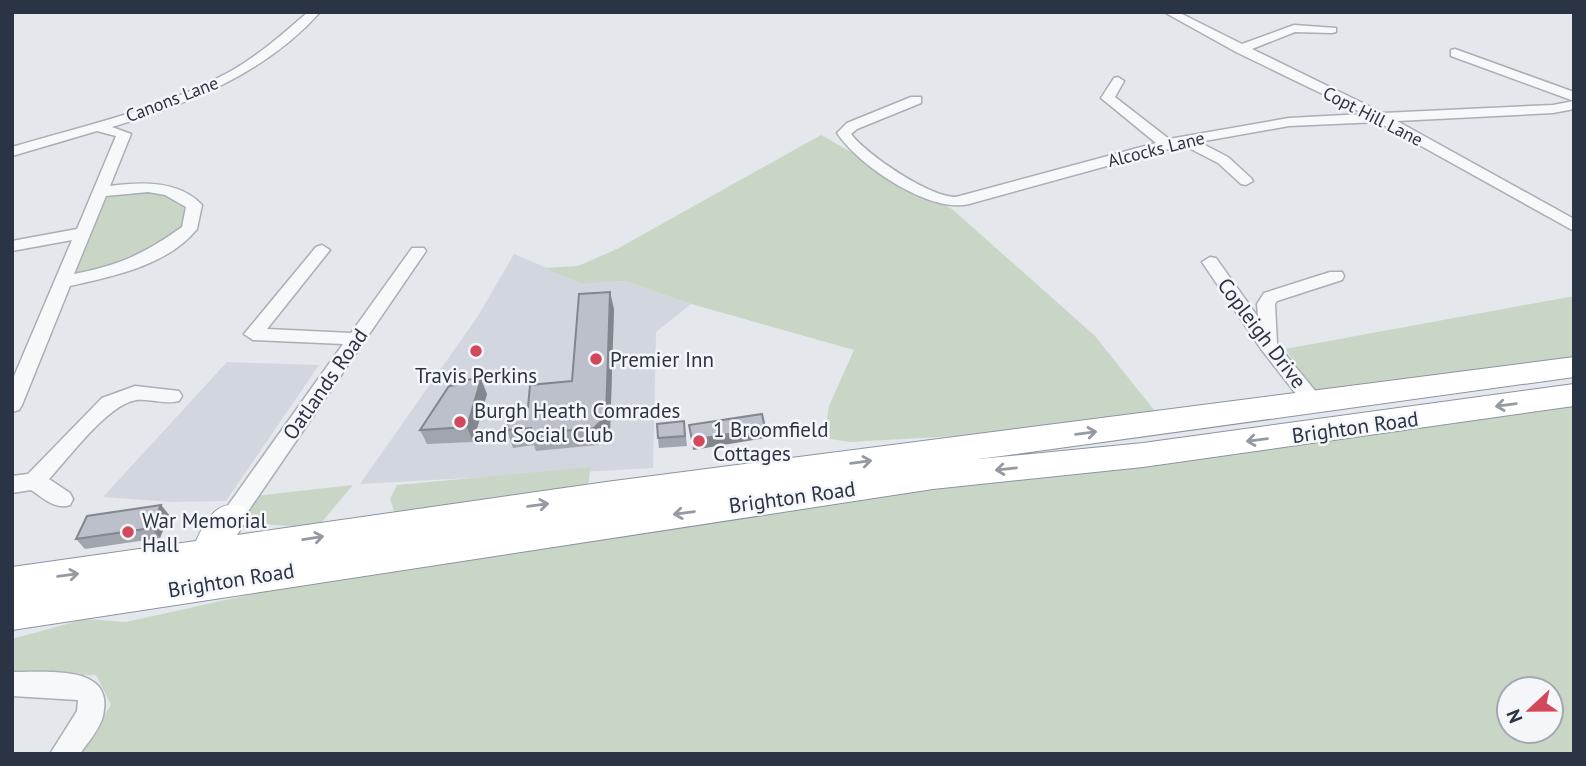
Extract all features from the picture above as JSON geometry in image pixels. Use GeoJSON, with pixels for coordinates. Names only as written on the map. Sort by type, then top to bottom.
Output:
{"type":"FeatureCollection","features":[{"type":"Feature","properties":{"kind":"highway","name":"Brighton Road"},"geometry":{"type":"LineString","coordinates":[[12,613],[81,603],[217,568],[278,544],[593,497],[1574,367]]}},
{"type":"Feature","properties":{"kind":"highway","name":"Brighton Road"},"geometry":{"type":"LineString","coordinates":[[12,583],[217,568],[933,476],[1143,455],[1574,395]]}},
{"type":"Feature","properties":{"kind":"highway"},"geometry":{"type":"LineString","coordinates":[[232,517],[234,533],[252,541],[278,544]]}},
{"type":"Feature","properties":{"kind":"highway"},"geometry":{"type":"LineString","coordinates":[[217,568],[218,532],[232,517]]}},
{"type":"Feature","properties":{"kind":"highway"},"geometry":{"type":"LineString","coordinates":[[12,628],[81,603]]}},
{"type":"Feature","properties":{"kind":"street","name":"Canons Lane"},"geometry":{"type":"LineString","coordinates":[[124,126],[236,73],[277,45],[315,12]]}},
{"type":"Feature","properties":{"kind":"street","name":"Copt Hill Lane"},"geometry":{"type":"LineString","coordinates":[[1169,12],[1380,117],[1574,226]]}},
{"type":"Feature","properties":{"kind":"street"},"geometry":{"type":"LineString","coordinates":[[1240,49],[1294,29],[1332,30]]}},
{"type":"Feature","properties":{"kind":"street"},"geometry":{"type":"LineString","coordinates":[[1455,53],[1574,97]]}},
{"type":"Feature","properties":{"kind":"street"},"geometry":{"type":"LineString","coordinates":[[1118,81],[1108,98],[1166,144]]}},
{"type":"Feature","properties":{"kind":"street","name":"Alcocks Lane"},"geometry":{"type":"LineString","coordinates":[[916,100],[846,129],[845,138],[858,152],[946,201],[964,201],[1183,140],[1289,122],[1553,109],[1574,105]]}},
{"type":"Feature","properties":{"kind":"street"},"geometry":{"type":"LineString","coordinates":[[12,152],[92,127],[124,126],[64,282],[17,387],[12,405]]}},
{"type":"Feature","properties":{"kind":"street"},"geometry":{"type":"LineString","coordinates":[[1183,140],[1223,160],[1246,181]]}},
{"type":"Feature","properties":{"kind":"street"},"geometry":{"type":"LineString","coordinates":[[64,282],[118,270],[157,252],[189,229],[194,205],[174,191],[139,186],[99,192]]}},
{"type":"Feature","properties":{"kind":"street"},"geometry":{"type":"LineString","coordinates":[[12,246],[83,233]]}},
{"type":"Feature","properties":{"kind":"street"},"geometry":{"type":"LineString","coordinates":[[322,250],[253,334],[357,340]]}},
{"type":"Feature","properties":{"kind":"street","name":"Oatlands Road"},"geometry":{"type":"LineString","coordinates":[[232,517],[418,251]]}},
{"type":"Feature","properties":{"kind":"street","name":"Copleigh Drive"},"geometry":{"type":"LineString","coordinates":[[1210,262],[1269,346],[1314,403]]}},
{"type":"Feature","properties":{"kind":"street"},"geometry":{"type":"LineString","coordinates":[[1269,346],[1266,304],[1270,297],[1336,276]]}},
{"type":"Feature","properties":{"kind":"street"},"geometry":{"type":"LineString","coordinates":[[12,485],[34,481],[109,403],[135,393],[172,396]]}},
{"type":"Feature","properties":{"kind":"street"},"geometry":{"type":"LineString","coordinates":[[34,481],[62,499]]}},
{"type":"Feature","properties":{"kind":"street"},"geometry":{"type":"LineString","coordinates":[[12,684],[80,687],[91,694],[90,715],[64,754]]}},
{"type":"Feature","properties":{"kind":"shaded area"},"geometry":{"type":"Polygon","coordinates":[[[514,254],[584,284],[625,281],[691,304],[656,332],[653,468],[360,484],[478,316],[514,254]]]}},
{"type":"Feature","properties":{"kind":"shaded area"},"geometry":{"type":"Polygon","coordinates":[[[227,362],[319,365],[226,501],[173,502],[103,497],[227,362]]]}},
{"type":"Feature","properties":{"kind":"green space"},"geometry":{"type":"Polygon","coordinates":[[[821,135],[952,209],[1095,336],[1158,415],[1042,431],[850,442],[824,438],[829,406],[854,350],[691,304],[625,281],[584,284],[543,268],[578,266],[617,249],[821,135]]]}},
{"type":"Feature","properties":{"kind":"green space"},"geometry":{"type":"Polygon","coordinates":[[[174,191],[194,205],[189,229],[157,252],[64,282],[99,192],[174,191]]]}},
{"type":"Feature","properties":{"kind":"green space"},"geometry":{"type":"Polygon","coordinates":[[[1574,296],[1574,358],[1317,393],[1285,349],[1574,296]]]}},
{"type":"Feature","properties":{"kind":"green space"},"geometry":{"type":"Polygon","coordinates":[[[1574,405],[1574,754],[79,754],[111,705],[96,675],[12,676],[12,639],[85,619],[126,622],[262,592],[824,503],[1574,405]]]}},
{"type":"Feature","properties":{"kind":"green space"},"geometry":{"type":"Polygon","coordinates":[[[590,467],[589,482],[573,494],[397,520],[390,499],[397,485],[590,467]]]}},
{"type":"Feature","properties":{"kind":"green space"},"geometry":{"type":"Polygon","coordinates":[[[353,485],[321,523],[303,527],[246,523],[244,516],[254,496],[353,485]]]}},
{"type":"Feature","properties":{"kind":"building"},"geometry":{"type":"Polygon","coordinates":[[[610,292],[606,416],[594,428],[531,434],[531,428],[507,430],[510,409],[528,407],[530,385],[572,381],[579,294],[610,292]]]}},
{"type":"Feature","properties":{"kind":"building"},"geometry":{"type":"Polygon","coordinates":[[[481,379],[467,427],[420,430],[449,386],[456,385],[458,380],[481,379]]]}},
{"type":"Feature","properties":{"kind":"building"},"geometry":{"type":"Polygon","coordinates":[[[762,414],[765,428],[692,440],[689,425],[762,414]]]}},
{"type":"Feature","properties":{"kind":"building"},"geometry":{"type":"Polygon","coordinates":[[[684,421],[685,436],[658,438],[657,424],[684,421]]]}},
{"type":"Feature","properties":{"kind":"building"},"geometry":{"type":"Polygon","coordinates":[[[161,505],[151,528],[76,539],[87,516],[161,505]]]}},
{"type":"Feature","properties":{"kind":"place","name":"Travis Perkins"},"geometry":{"type":"Point","coordinates":[476,351]}},
{"type":"Feature","properties":{"kind":"place","name":"Premier Inn"},"geometry":{"type":"Point","coordinates":[596,359]}},
{"type":"Feature","properties":{"kind":"place","name":"Burgh Heath Comrades and Social Club"},"geometry":{"type":"Point","coordinates":[460,422]}},
{"type":"Feature","properties":{"kind":"place","name":"1 Broomfield Cottages"},"geometry":{"type":"Point","coordinates":[699,441]}},
{"type":"Feature","properties":{"kind":"place","name":"War Memorial Hall"},"geometry":{"type":"Point","coordinates":[128,532]}}]}
